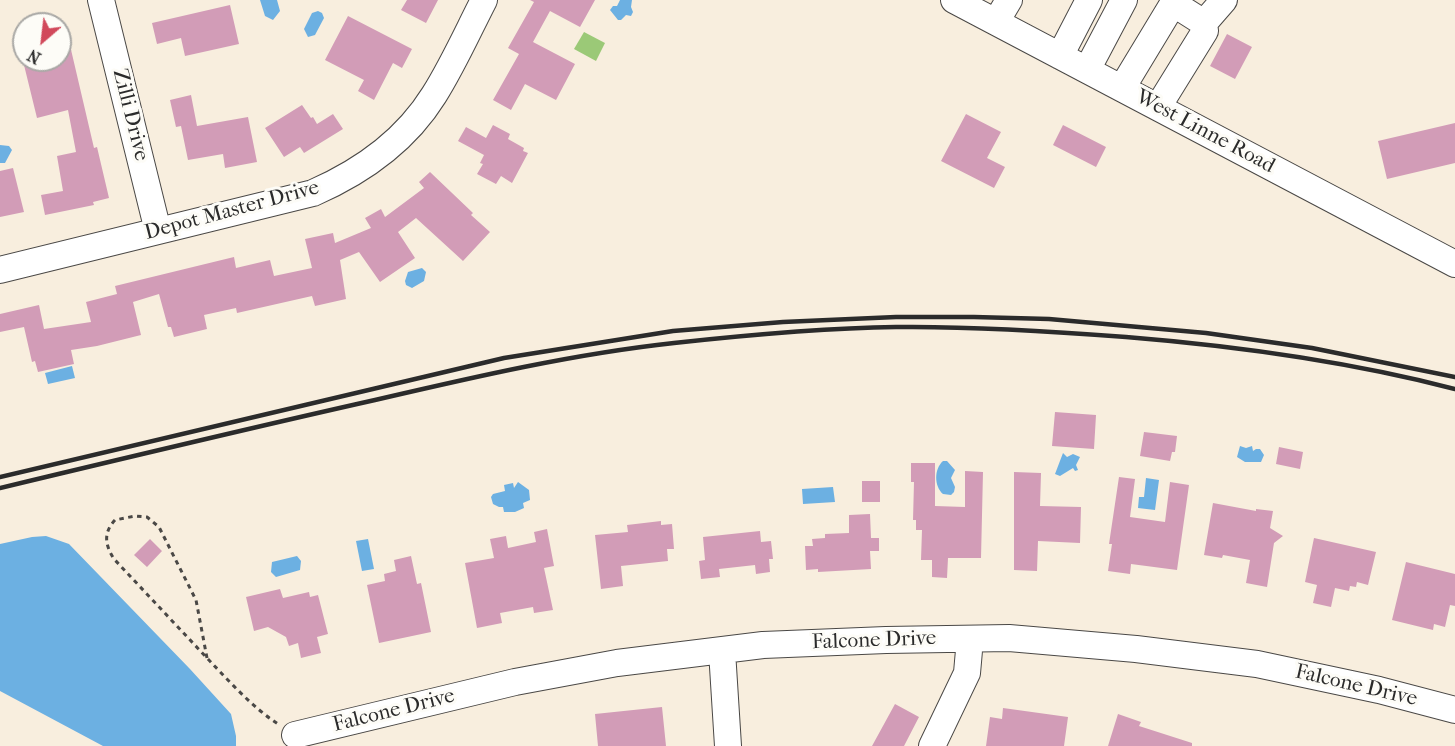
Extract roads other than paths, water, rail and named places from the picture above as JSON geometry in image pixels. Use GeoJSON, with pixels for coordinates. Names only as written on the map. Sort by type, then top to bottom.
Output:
{"type":"FeatureCollection","features":[{"type":"Feature","properties":{"kind":"street","name":"Zilli Drive"},"geometry":{"type":"LineString","coordinates":[[101,0],[158,231]]}},
{"type":"Feature","properties":{"kind":"street","name":"Depot Master Drive"},"geometry":{"type":"LineString","coordinates":[[0,270],[313,193],[342,180],[370,161],[405,132],[434,95],[484,0]]}},
{"type":"Feature","properties":{"kind":"street","name":"West Linne Road"},"geometry":{"type":"LineString","coordinates":[[954,0],[1455,264]]}},
{"type":"Feature","properties":{"kind":"street"},"geometry":{"type":"LineString","coordinates":[[996,22],[1009,0]]}},
{"type":"Feature","properties":{"kind":"street"},"geometry":{"type":"LineString","coordinates":[[1060,56],[1089,0]]}},
{"type":"Feature","properties":{"kind":"street"},"geometry":{"type":"LineString","coordinates":[[1087,70],[1124,0]]}},
{"type":"Feature","properties":{"kind":"street"},"geometry":{"type":"LineString","coordinates":[[1158,107],[1205,32],[1204,23],[1224,0]]}},
{"type":"Feature","properties":{"kind":"street"},"geometry":{"type":"LineString","coordinates":[[1122,88],[1171,7],[1182,9],[1204,23]]}},
{"type":"Feature","properties":{"kind":"street","name":"Falcone Drive"},"geometry":{"type":"LineString","coordinates":[[295,735],[515,682],[617,663],[763,645],[1009,638],[1136,649],[1257,664],[1379,690],[1455,710]]}},
{"type":"Feature","properties":{"kind":"street"},"geometry":{"type":"LineString","coordinates":[[932,746],[968,673],[970,639]]}},
{"type":"Feature","properties":{"kind":"street"},"geometry":{"type":"LineString","coordinates":[[722,651],[728,746]]}},
{"type":"Feature","properties":{"kind":"water"},"geometry":{"type":"Polygon","coordinates":[[[260,0],[277,0],[280,11],[273,20],[265,16],[260,0]]]}},
{"type":"Feature","properties":{"kind":"water"},"geometry":{"type":"Polygon","coordinates":[[[620,0],[632,0],[633,12],[631,16],[626,15],[618,20],[610,10],[613,6],[617,6],[620,0]]]}},
{"type":"Feature","properties":{"kind":"water"},"geometry":{"type":"Polygon","coordinates":[[[318,11],[324,18],[315,35],[308,37],[304,29],[312,13],[318,11]]]}},
{"type":"Feature","properties":{"kind":"water"},"geometry":{"type":"Polygon","coordinates":[[[0,145],[9,146],[12,150],[5,163],[0,163],[0,145]]]}},
{"type":"Feature","properties":{"kind":"water"},"geometry":{"type":"Polygon","coordinates":[[[422,268],[426,272],[424,281],[412,288],[406,285],[408,272],[422,268]]]}},
{"type":"Feature","properties":{"kind":"water"},"geometry":{"type":"Polygon","coordinates":[[[72,366],[75,378],[48,384],[45,373],[72,366]]]}},
{"type":"Feature","properties":{"kind":"water"},"geometry":{"type":"Polygon","coordinates":[[[1240,446],[1246,448],[1252,446],[1253,451],[1260,449],[1264,455],[1261,462],[1245,462],[1237,457],[1240,446]]]}},
{"type":"Feature","properties":{"kind":"water"},"geometry":{"type":"Polygon","coordinates":[[[1063,453],[1067,457],[1073,454],[1080,457],[1076,465],[1078,470],[1075,471],[1073,468],[1060,476],[1055,474],[1063,453]]]}},
{"type":"Feature","properties":{"kind":"water"},"geometry":{"type":"Polygon","coordinates":[[[943,461],[947,461],[955,470],[951,478],[955,487],[951,495],[943,494],[938,487],[937,473],[943,461]]]}},
{"type":"Feature","properties":{"kind":"water"},"geometry":{"type":"Polygon","coordinates":[[[1146,478],[1159,480],[1155,510],[1138,508],[1139,497],[1144,497],[1146,478]]]}},
{"type":"Feature","properties":{"kind":"water"},"geometry":{"type":"Polygon","coordinates":[[[518,482],[529,490],[530,500],[523,503],[524,508],[515,512],[504,512],[503,507],[493,504],[491,497],[493,494],[505,491],[504,485],[513,483],[514,488],[518,482]]]}},
{"type":"Feature","properties":{"kind":"water"},"geometry":{"type":"Polygon","coordinates":[[[833,487],[835,502],[803,504],[802,489],[833,487]]]}},
{"type":"Feature","properties":{"kind":"water"},"geometry":{"type":"Polygon","coordinates":[[[46,536],[69,544],[231,714],[236,746],[103,746],[0,691],[0,544],[46,536]]]}},
{"type":"Feature","properties":{"kind":"water"},"geometry":{"type":"Polygon","coordinates":[[[368,539],[374,569],[362,571],[356,541],[368,539]]]}},
{"type":"Feature","properties":{"kind":"water"},"geometry":{"type":"Polygon","coordinates":[[[297,556],[301,561],[300,570],[276,577],[271,572],[272,562],[297,556]]]}},
{"type":"Feature","properties":{"kind":"railway"},"geometry":{"type":"LineString","coordinates":[[0,477],[504,358],[673,331],[783,322],[896,317],[1049,319],[1206,333],[1312,348],[1455,377]]}},
{"type":"Feature","properties":{"kind":"railway"},"geometry":{"type":"LineString","coordinates":[[0,488],[281,421],[524,367],[636,348],[812,330],[954,327],[1126,337],[1292,356],[1374,370],[1455,389]]}}]}
